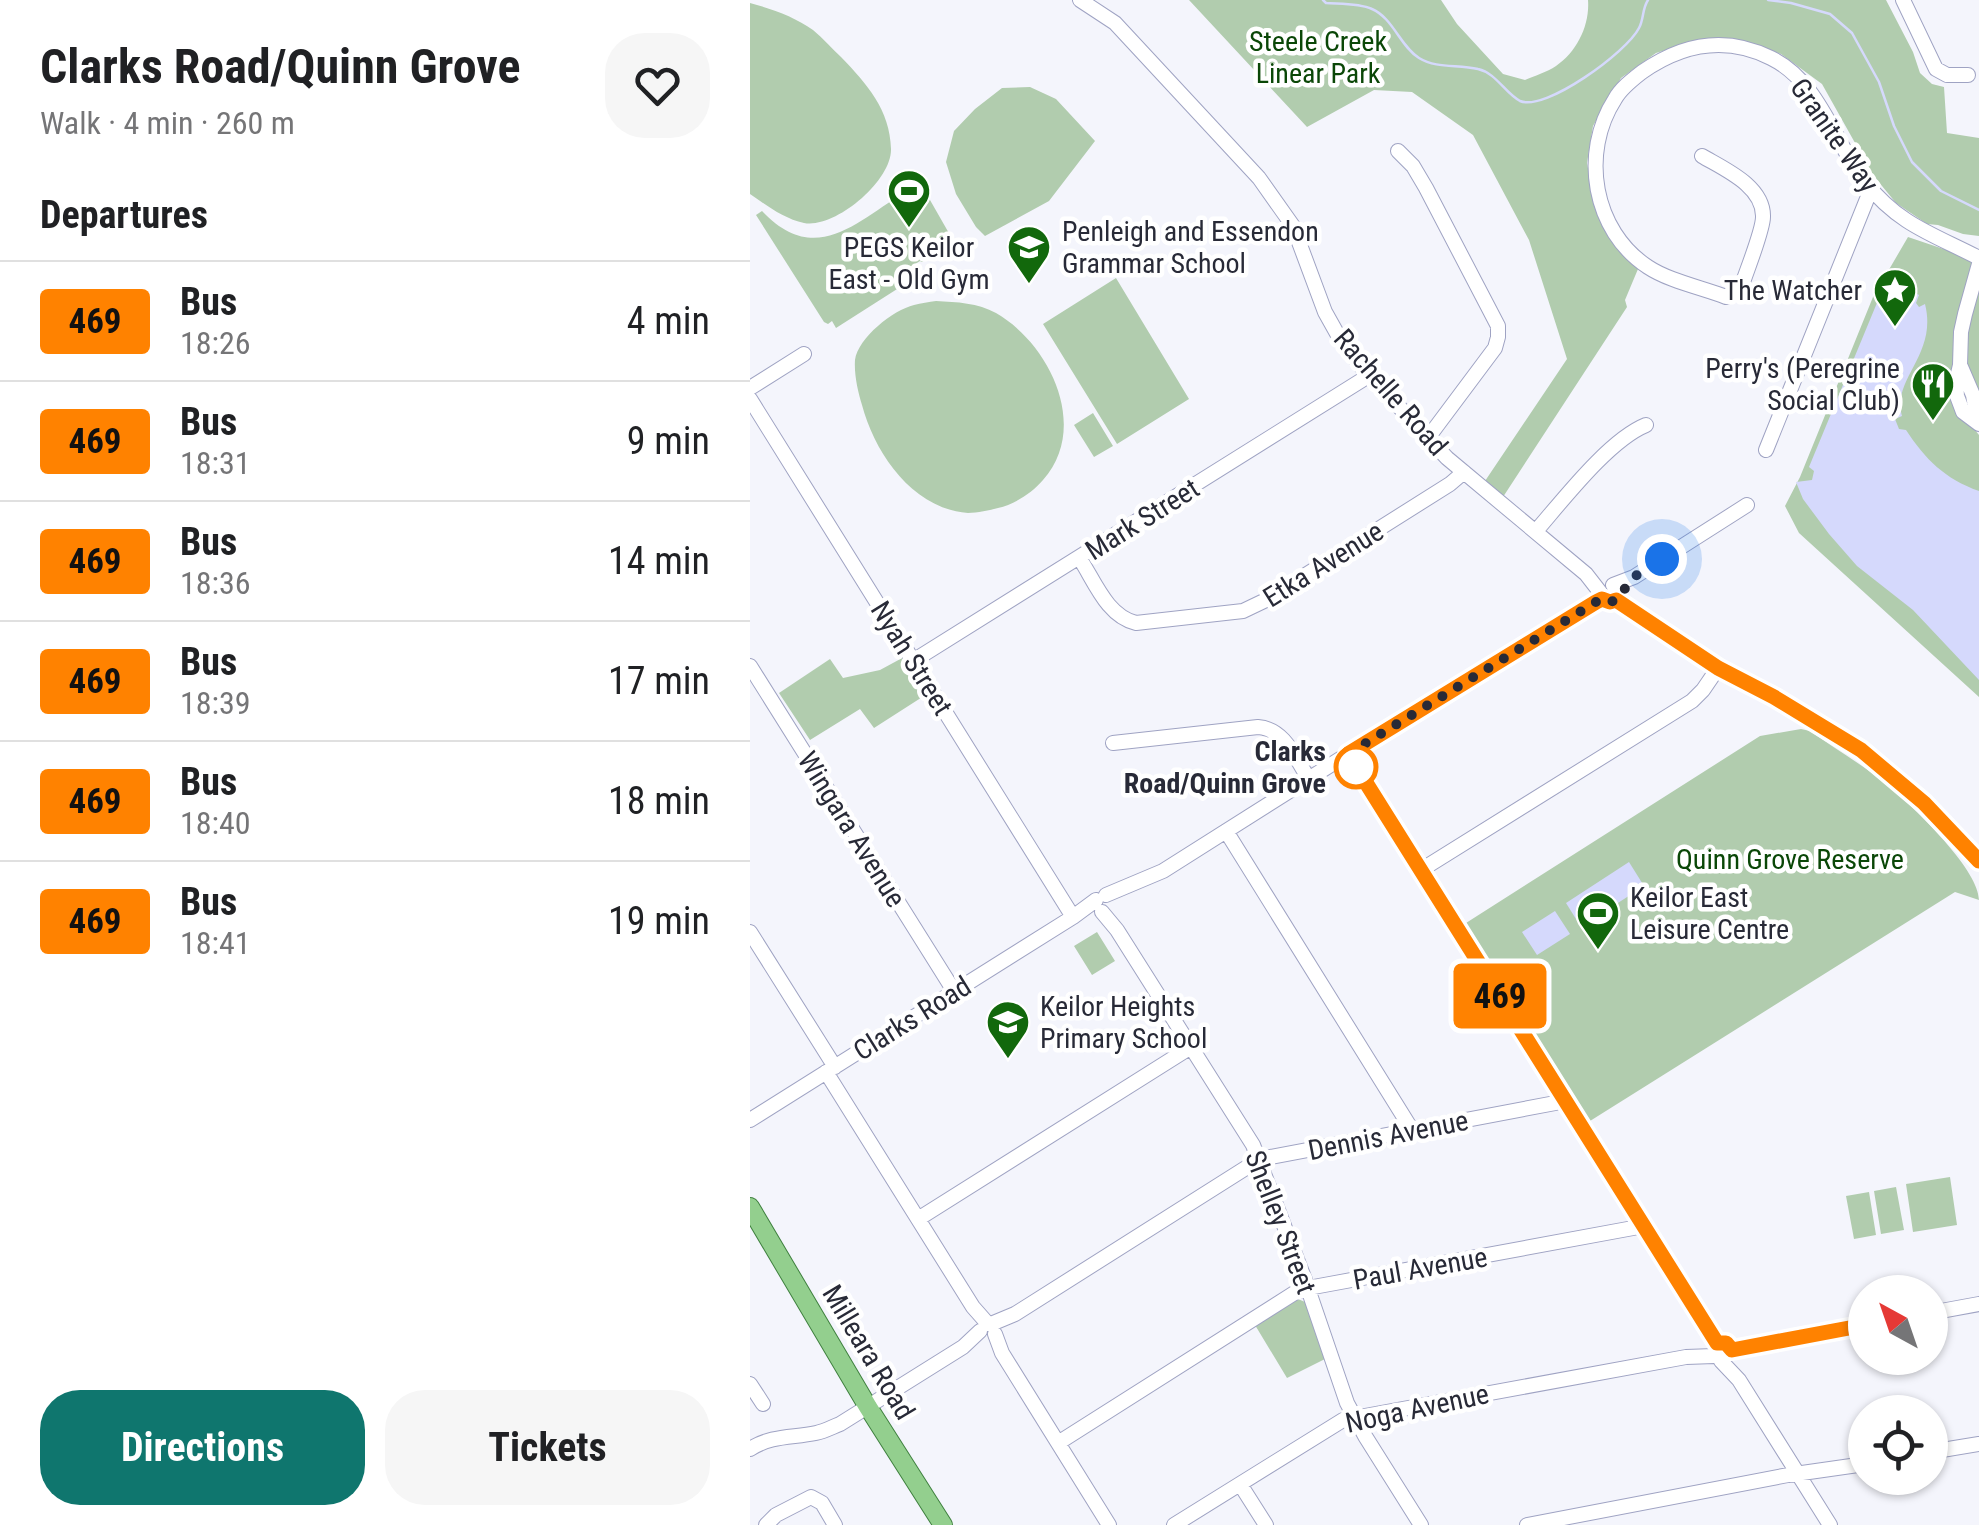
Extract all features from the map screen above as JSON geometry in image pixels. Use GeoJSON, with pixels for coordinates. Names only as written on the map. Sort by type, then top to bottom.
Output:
{"type":"FeatureCollection","features":[{"type":"Feature","properties":{"kind":"main road","name":"Milleara Road"},"geometry":{"type":"LineString","coordinates":[[750,1207],[868,1408],[943,1525]]}},
{"type":"Feature","properties":{"kind":"street","name":"Rachelle Road"},"geometry":{"type":"LineString","coordinates":[[1080,0],[1115,23],[1268,189],[1293,226],[1333,326],[1370,376],[1428,439],[1609,593],[1718,668],[1861,750],[1924,803],[1979,861]]}},
{"type":"Feature","properties":{"kind":"street"},"geometry":{"type":"LineString","coordinates":[[1903,0],[1936,69],[1947,75],[1973,76]]}},
{"type":"Feature","properties":{"kind":"street","name":"Granite Way"},"geometry":{"type":"LineString","coordinates":[[1702,156],[1738,178],[1761,204],[1764,218],[1741,288],[1726,297],[1651,270],[1613,232],[1601,207],[1595,175],[1596,146],[1616,96],[1634,78],[1664,57],[1708,44],[1737,46],[1770,58],[1794,73],[1815,99],[1850,160],[1892,210],[1917,229],[1979,261]]}},
{"type":"Feature","properties":{"kind":"street"},"geometry":{"type":"LineString","coordinates":[[1398,151],[1426,188],[1498,326],[1495,348],[1428,439]]}},
{"type":"Feature","properties":{"kind":"street"},"geometry":{"type":"LineString","coordinates":[[1766,450],[1872,189]]}},
{"type":"Feature","properties":{"kind":"street"},"geometry":{"type":"LineString","coordinates":[[1979,261],[1961,332],[1956,382],[1963,412],[1979,424]]}},
{"type":"Feature","properties":{"kind":"street"},"geometry":{"type":"LineString","coordinates":[[750,388],[804,354]]}},
{"type":"Feature","properties":{"kind":"street","name":"Mark Street"},"geometry":{"type":"LineString","coordinates":[[913,662],[1370,376]]}},
{"type":"Feature","properties":{"kind":"street","name":"Nyah Street"},"geometry":{"type":"LineString","coordinates":[[750,399],[1073,917]]}},
{"type":"Feature","properties":{"kind":"street"},"geometry":{"type":"LineString","coordinates":[[1536,531],[1607,452],[1646,425]]}},
{"type":"Feature","properties":{"kind":"street","name":"Etka Avenue"},"geometry":{"type":"LineString","coordinates":[[1080,559],[1114,613],[1124,620],[1136,623],[1243,611],[1256,607],[1464,472]]}},
{"type":"Feature","properties":{"kind":"street","name":"Clarks Road"},"geometry":{"type":"LineString","coordinates":[[750,1120],[1073,917],[1105,905],[1136,883],[1162,871],[1747,505]]}},
{"type":"Feature","properties":{"kind":"street","name":"Wingara Avenue"},"geometry":{"type":"LineString","coordinates":[[750,666],[954,992]]}},
{"type":"Feature","properties":{"kind":"street"},"geometry":{"type":"LineString","coordinates":[[1421,870],[1692,701],[1718,668]]}},
{"type":"Feature","properties":{"kind":"street"},"geometry":{"type":"LineString","coordinates":[[1112,744],[1271,728],[1283,738],[1309,779]]}},
{"type":"Feature","properties":{"kind":"street"},"geometry":{"type":"LineString","coordinates":[[1348,754],[1830,1525]]}},
{"type":"Feature","properties":{"kind":"street"},"geometry":{"type":"LineString","coordinates":[[1226,831],[1412,1130]]}},
{"type":"Feature","properties":{"kind":"street","name":"Shelley Street"},"geometry":{"type":"LineString","coordinates":[[1105,905],[1260,1159],[1347,1404],[1421,1525]]}},
{"type":"Feature","properties":{"kind":"street"},"geometry":{"type":"LineString","coordinates":[[750,932],[918,1219],[1109,1525]]}},
{"type":"Feature","properties":{"kind":"street"},"geometry":{"type":"LineString","coordinates":[[918,1219],[1191,1048]]}},
{"type":"Feature","properties":{"kind":"street","name":"Dennis Avenue"},"geometry":{"type":"LineString","coordinates":[[750,1449],[778,1436],[821,1432],[868,1408],[1260,1159],[1566,1101]]}},
{"type":"Feature","properties":{"kind":"street","name":"Paul Avenue"},"geometry":{"type":"LineString","coordinates":[[1058,1442],[1296,1292],[1644,1226]]}},
{"type":"Feature","properties":{"kind":"street"},"geometry":{"type":"LineString","coordinates":[[1948,1310],[1979,1304]]}},
{"type":"Feature","properties":{"kind":"street","name":"Noga Avenue"},"geometry":{"type":"LineString","coordinates":[[1174,1525],[1343,1420],[1848,1328]]}},
{"type":"Feature","properties":{"kind":"street"},"geometry":{"type":"LineString","coordinates":[[750,1384],[763,1404]]}},
{"type":"Feature","properties":{"kind":"street"},"geometry":{"type":"LineString","coordinates":[[1948,1449],[1979,1444]]}},
{"type":"Feature","properties":{"kind":"street"},"geometry":{"type":"LineString","coordinates":[[1527,1525],[1848,1467]]}},
{"type":"Feature","properties":{"kind":"street"},"geometry":{"type":"LineString","coordinates":[[1240,1484],[1266,1525]]}},
{"type":"Feature","properties":{"kind":"street"},"geometry":{"type":"LineString","coordinates":[[766,1525],[776,1515],[811,1497],[822,1503],[835,1525]]}},
{"type":"Feature","properties":{"kind":"green space","name":"Steele Creek Linear Park"},"geometry":{"type":"Polygon","coordinates":[[[1189,0],[1441,0],[1457,24],[1503,74],[1525,80],[1552,68],[1576,46],[1584,28],[1588,0],[1886,0],[1920,73],[1932,84],[1944,87],[1947,133],[1979,138],[1979,236],[1927,224],[1896,203],[1873,175],[1822,84],[1781,54],[1741,41],[1699,40],[1656,53],[1621,78],[1593,126],[1587,163],[1594,202],[1613,242],[1638,269],[1625,300],[1627,307],[1503,497],[1485,481],[1567,359],[1529,240],[1473,135],[1412,92],[1374,90],[1307,127],[1189,0]]]}},
{"type":"Feature","properties":{"kind":"green space"},"geometry":{"type":"Polygon","coordinates":[[[750,3],[791,17],[817,33],[868,88],[882,110],[890,135],[889,162],[872,188],[845,211],[817,223],[797,221],[750,194],[750,3]]]}},
{"type":"Feature","properties":{"kind":"green space"},"geometry":{"type":"Polygon","coordinates":[[[1030,87],[1056,99],[1095,141],[1049,201],[985,236],[956,194],[946,162],[954,131],[1002,88],[1030,87]]]}},
{"type":"Feature","properties":{"kind":"green space"},"geometry":{"type":"Polygon","coordinates":[[[901,185],[902,191],[916,194],[922,186],[950,235],[942,240],[945,245],[899,274],[905,284],[836,328],[832,321],[824,322],[756,215],[762,211],[799,236],[833,235],[899,196],[895,189],[901,185]]]}},
{"type":"Feature","properties":{"kind":"green space"},"geometry":{"type":"Polygon","coordinates":[[[1908,237],[1979,261],[1979,393],[1956,407],[1979,435],[1979,697],[1799,533],[1785,506],[1873,297],[1908,237]]]}},
{"type":"Feature","properties":{"kind":"green space"},"geometry":{"type":"Polygon","coordinates":[[[1116,278],[1189,399],[1117,444],[1043,324],[1116,278]]]}},
{"type":"Feature","properties":{"kind":"green space"},"geometry":{"type":"Polygon","coordinates":[[[936,301],[982,307],[996,313],[1033,345],[1057,388],[1063,436],[1057,459],[1034,489],[1004,506],[968,513],[930,501],[899,476],[868,424],[856,377],[858,352],[869,334],[896,313],[936,301]]]}},
{"type":"Feature","properties":{"kind":"green space"},"geometry":{"type":"Polygon","coordinates":[[[1093,413],[1113,446],[1094,457],[1074,425],[1093,413]]]}},
{"type":"Feature","properties":{"kind":"green space"},"geometry":{"type":"Polygon","coordinates":[[[904,657],[927,694],[874,728],[860,709],[810,740],[779,693],[830,659],[843,678],[880,670],[904,657]]]}},
{"type":"Feature","properties":{"kind":"green space","name":"Quinn Grove Reserve"},"geometry":{"type":"Polygon","coordinates":[[[1801,729],[1868,770],[1909,804],[1970,874],[1979,900],[1955,892],[1590,1121],[1466,923],[1760,736],[1801,729]]]}},
{"type":"Feature","properties":{"kind":"green space"},"geometry":{"type":"Polygon","coordinates":[[[1097,932],[1115,961],[1092,975],[1074,946],[1097,932]]]}},
{"type":"Feature","properties":{"kind":"green space"},"geometry":{"type":"Polygon","coordinates":[[[1950,1177],[1957,1225],[1913,1232],[1906,1184],[1950,1177]]]}},
{"type":"Feature","properties":{"kind":"green space"},"geometry":{"type":"Polygon","coordinates":[[[1896,1187],[1904,1230],[1881,1234],[1874,1191],[1896,1187]]]}},
{"type":"Feature","properties":{"kind":"green space"},"geometry":{"type":"Polygon","coordinates":[[[1869,1192],[1876,1235],[1854,1239],[1846,1196],[1869,1192]]]}},
{"type":"Feature","properties":{"kind":"green space"},"geometry":{"type":"Polygon","coordinates":[[[1298,1299],[1305,1302],[1327,1358],[1287,1378],[1255,1325],[1298,1299]]]}},
{"type":"Feature","properties":{"kind":"water"},"geometry":{"type":"Polygon","coordinates":[[[1906,288],[1919,295],[1919,307],[1925,304],[1927,322],[1921,352],[1903,390],[1902,416],[1895,419],[1899,429],[1906,430],[1928,459],[1946,474],[1979,491],[1979,680],[1913,610],[1857,566],[1803,499],[1796,482],[1812,480],[1814,471],[1809,467],[1879,298],[1887,289],[1906,288]]]}},
{"type":"Feature","properties":{"kind":"water"},"geometry":{"type":"Polygon","coordinates":[[[1629,862],[1644,886],[1581,927],[1566,903],[1629,862]]]}},
{"type":"Feature","properties":{"kind":"water"},"geometry":{"type":"Polygon","coordinates":[[[1555,911],[1570,934],[1537,955],[1522,932],[1555,911]]]}},
{"type":"Feature","properties":{"kind":"waterway"},"geometry":{"type":"LineString","coordinates":[[1323,0],[1372,9],[1386,19],[1419,58],[1433,64],[1484,71],[1520,101],[1532,102],[1584,78],[1619,51],[1639,28],[1648,0]]}},
{"type":"Feature","properties":{"kind":"waterway"},"geometry":{"type":"LineString","coordinates":[[1768,0],[1830,14],[1852,33],[1879,82],[1912,162],[1941,191],[1979,210]]}},
{"type":"Feature","properties":{"kind":"bus line","name":"469"},"geometry":{"type":"LineString","coordinates":[[1848,1328],[1732,1350],[1726,1343],[1717,1343],[1348,754],[1596,602],[1616,600],[1718,668],[1861,750],[1902,782],[1979,861]]}},
{"type":"Feature","properties":{"kind":"place","name":"PEGS Keilor East - Old Gym"},"geometry":{"type":"Point","coordinates":[909,229]}},
{"type":"Feature","properties":{"kind":"place","name":"Penleigh and Essendon Grammar School"},"geometry":{"type":"Point","coordinates":[1029,285]}},
{"type":"Feature","properties":{"kind":"place","name":"The Watcher"},"geometry":{"type":"Point","coordinates":[1895,328]}},
{"type":"Feature","properties":{"kind":"place","name":"Perry's (Peregrine Social Club)"},"geometry":{"type":"Point","coordinates":[1933,422]}},
{"type":"Feature","properties":{"kind":"place","name":"Clarks Road/Quinn Grove"},"geometry":{"type":"Point","coordinates":[1356,767]}},
{"type":"Feature","properties":{"kind":"place","name":"Keilor East Leisure Centre"},"geometry":{"type":"Point","coordinates":[1598,951]}},
{"type":"Feature","properties":{"kind":"place","name":"Keilor Heights Primary School"},"geometry":{"type":"Point","coordinates":[1008,1060]}},
{"type":"Feature","properties":{"kind":"route"},"geometry":{"type":"LineString","coordinates":[[1356,767],[1348,754],[1596,602],[1616,600],[1634,577],[1662,559]]}}]}
